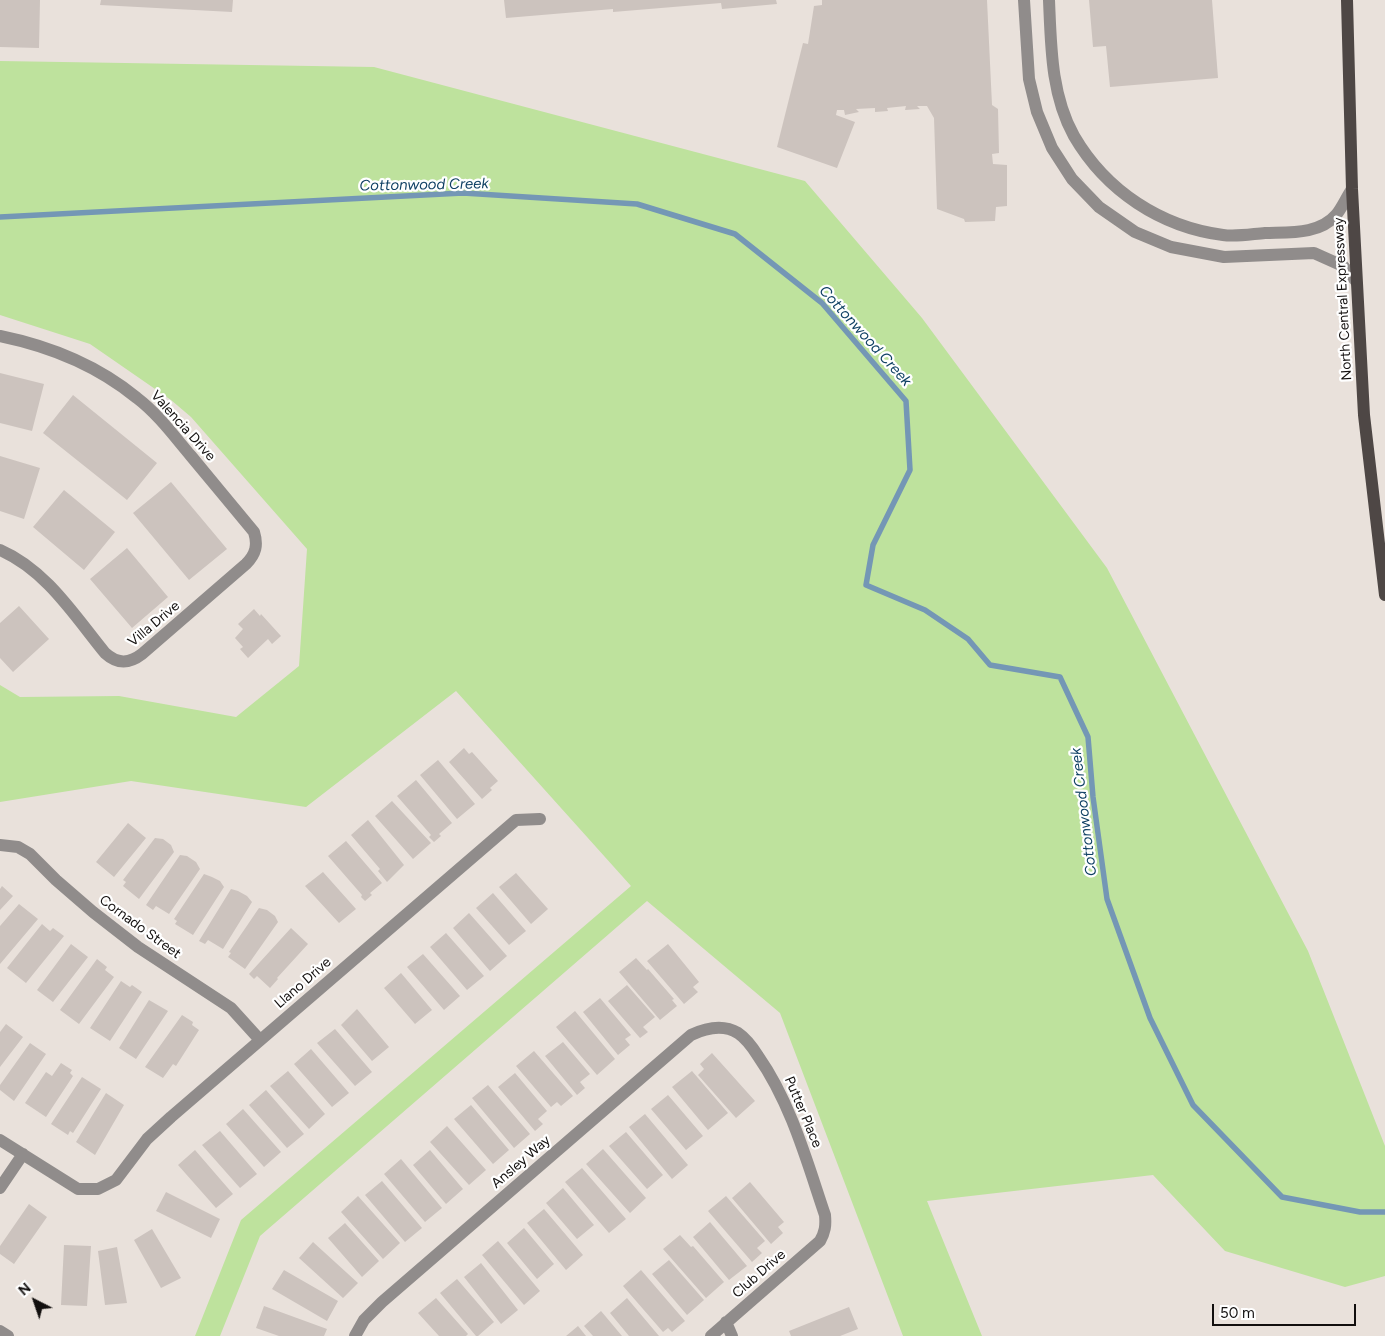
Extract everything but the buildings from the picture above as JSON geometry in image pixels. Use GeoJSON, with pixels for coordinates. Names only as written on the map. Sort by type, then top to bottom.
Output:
{"type":"FeatureCollection","features":[{"type":"Feature","properties":{"kind":"main road","name":"North Central Expressway"},"geometry":{"type":"LineString","coordinates":[[1347,0],[1352,190],[1364,415],[1385,595]]}},
{"type":"Feature","properties":{"kind":"street"},"geometry":{"type":"LineString","coordinates":[[1024,0],[1029,79],[1036,112],[1052,148],[1072,179],[1099,207],[1135,232],[1171,247],[1224,257],[1314,253],[1343,266],[1356,281]]}},
{"type":"Feature","properties":{"kind":"street"},"geometry":{"type":"LineString","coordinates":[[1049,0],[1054,80],[1062,109],[1074,136],[1092,163],[1116,188],[1139,206],[1173,223],[1224,235],[1313,230],[1335,216],[1352,190]]}},
{"type":"Feature","properties":{"kind":"street","name":"Valencia Drive"},"geometry":{"type":"LineString","coordinates":[[0,336],[52,350],[83,364],[122,386],[139,399],[170,430],[254,532],[256,548]]}},
{"type":"Feature","properties":{"kind":"street","name":"Villa Drive"},"geometry":{"type":"LineString","coordinates":[[0,550],[22,562],[45,580],[104,652],[116,661],[125,662],[135,660],[246,564],[252,558],[256,548]]}},
{"type":"Feature","properties":{"kind":"street","name":"Llano Drive"},"geometry":{"type":"LineString","coordinates":[[23,1154],[78,1189],[98,1190],[116,1180],[147,1139],[516,820],[540,819]]}},
{"type":"Feature","properties":{"kind":"street","name":"Cornado Street"},"geometry":{"type":"LineString","coordinates":[[0,845],[18,847],[30,854],[56,880],[93,912],[138,947],[231,1008],[260,1040]]}},
{"type":"Feature","properties":{"kind":"street","name":"Putter Place"},"geometry":{"type":"LineString","coordinates":[[718,1027],[737,1032],[749,1042],[769,1071],[798,1136],[825,1215],[825,1232]]}},
{"type":"Feature","properties":{"kind":"street","name":"Ansley Way"},"geometry":{"type":"LineString","coordinates":[[355,1336],[364,1320],[382,1302],[691,1035],[702,1029],[718,1027]]}},
{"type":"Feature","properties":{"kind":"street"},"geometry":{"type":"LineString","coordinates":[[0,1140],[23,1154],[0,1188]]}},
{"type":"Feature","properties":{"kind":"street","name":"Club Drive"},"geometry":{"type":"LineString","coordinates":[[711,1336],[820,1241],[825,1232]]}},
{"type":"Feature","properties":{"kind":"street"},"geometry":{"type":"LineString","coordinates":[[726,1322],[732,1336]]}},
{"type":"Feature","properties":{"kind":"street"},"geometry":{"type":"LineString","coordinates":[[0,1331],[8,1336]]}},
{"type":"Feature","properties":{"kind":"green space"},"geometry":{"type":"Polygon","coordinates":[[[0,61],[374,67],[805,181],[922,318],[1107,568],[1308,951],[1385,1146],[1385,1276],[1345,1287],[1225,1251],[1153,1175],[927,1201],[982,1336],[903,1336],[780,1013],[647,901],[260,1236],[220,1336],[195,1336],[241,1220],[631,886],[456,691],[306,807],[131,781],[0,802],[0,685],[20,697],[119,696],[236,717],[299,666],[307,549],[191,417],[171,400],[90,344],[0,315],[0,61]]]}},
{"type":"Feature","properties":{"kind":"waterway","name":"Cottonwood Creek"},"geometry":{"type":"LineString","coordinates":[[0,217],[463,193],[637,204],[735,234],[822,303],[906,401],[910,470],[873,545],[866,585],[925,610],[968,639],[990,665],[1060,677],[1088,737],[1093,797],[1107,899],[1150,1018],[1193,1105],[1282,1197],[1360,1212],[1385,1212]]}}]}
